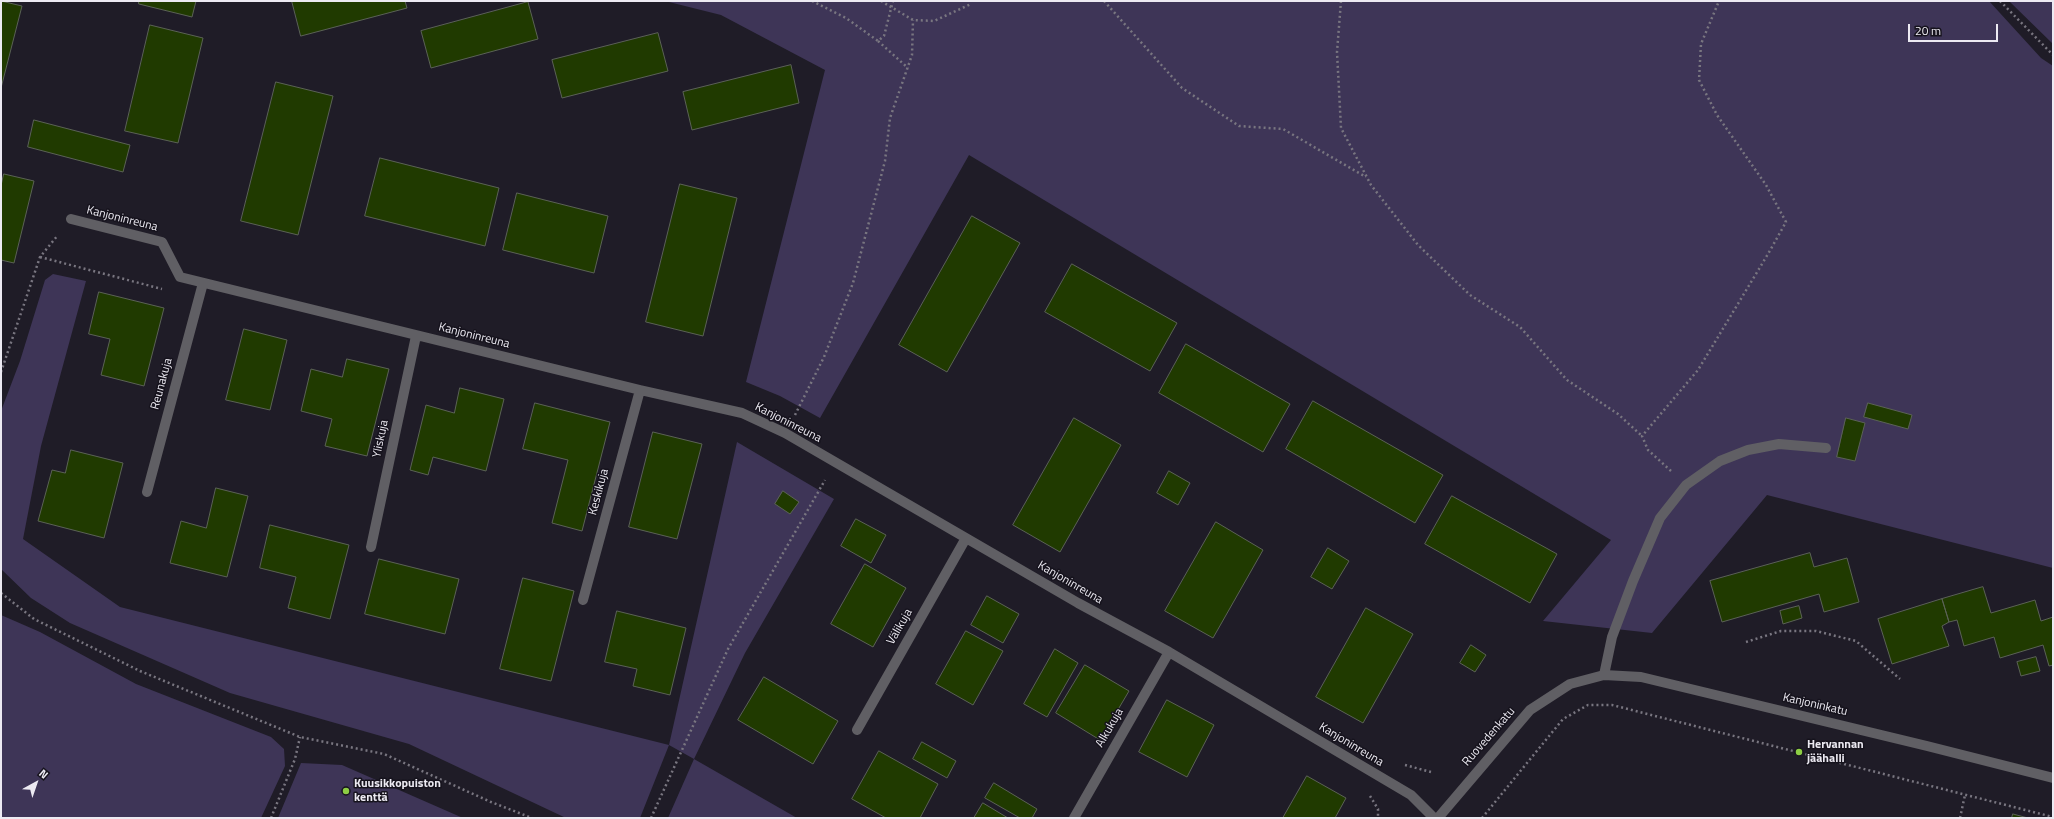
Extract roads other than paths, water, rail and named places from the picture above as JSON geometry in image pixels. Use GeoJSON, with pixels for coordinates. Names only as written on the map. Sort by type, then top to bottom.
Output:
{"type":"FeatureCollection","features":[{"type":"Feature","properties":{"kind":"street","name":"Kanjoninreuna"},"geometry":{"type":"LineString","coordinates":[[71,219],[162,242],[180,277],[416,336],[742,413],[784,433],[1078,603],[1169,652],[1411,795],[1434,818]]}},
{"type":"Feature","properties":{"kind":"street","name":"Reunakuja"},"geometry":{"type":"LineString","coordinates":[[147,492],[203,283]]}},
{"type":"Feature","properties":{"kind":"street","name":"Yliskuja"},"geometry":{"type":"LineString","coordinates":[[370,547],[416,336]]}},
{"type":"Feature","properties":{"kind":"street","name":"Keskikuja"},"geometry":{"type":"LineString","coordinates":[[583,600],[640,390]]}},
{"type":"Feature","properties":{"kind":"street"},"geometry":{"type":"LineString","coordinates":[[1604,675],[1612,637],[1633,581],[1660,518],[1686,485],[1720,461],[1748,450],[1779,444],[1826,448]]}},
{"type":"Feature","properties":{"kind":"street","name":"Välikuja"},"geometry":{"type":"LineString","coordinates":[[857,730],[966,538]]}},
{"type":"Feature","properties":{"kind":"street","name":"Alkukuja"},"geometry":{"type":"LineString","coordinates":[[1074,818],[1169,652]]}},
{"type":"Feature","properties":{"kind":"street","name":"Kanjoninkatu"},"geometry":{"type":"LineString","coordinates":[[1570,684],[1604,675],[1641,677],[2053,778]]}},
{"type":"Feature","properties":{"kind":"street","name":"Ruovedenkatu"},"geometry":{"type":"LineString","coordinates":[[1438,818],[1530,710],[1570,684]]}},
{"type":"Feature","properties":{"kind":"place","name":"Hervannan jäähalli"},"geometry":{"type":"Point","coordinates":[1799,752]}},
{"type":"Feature","properties":{"kind":"place","name":"Kuusikkopuiston kenttä"},"geometry":{"type":"Point","coordinates":[346,791]}}]}
